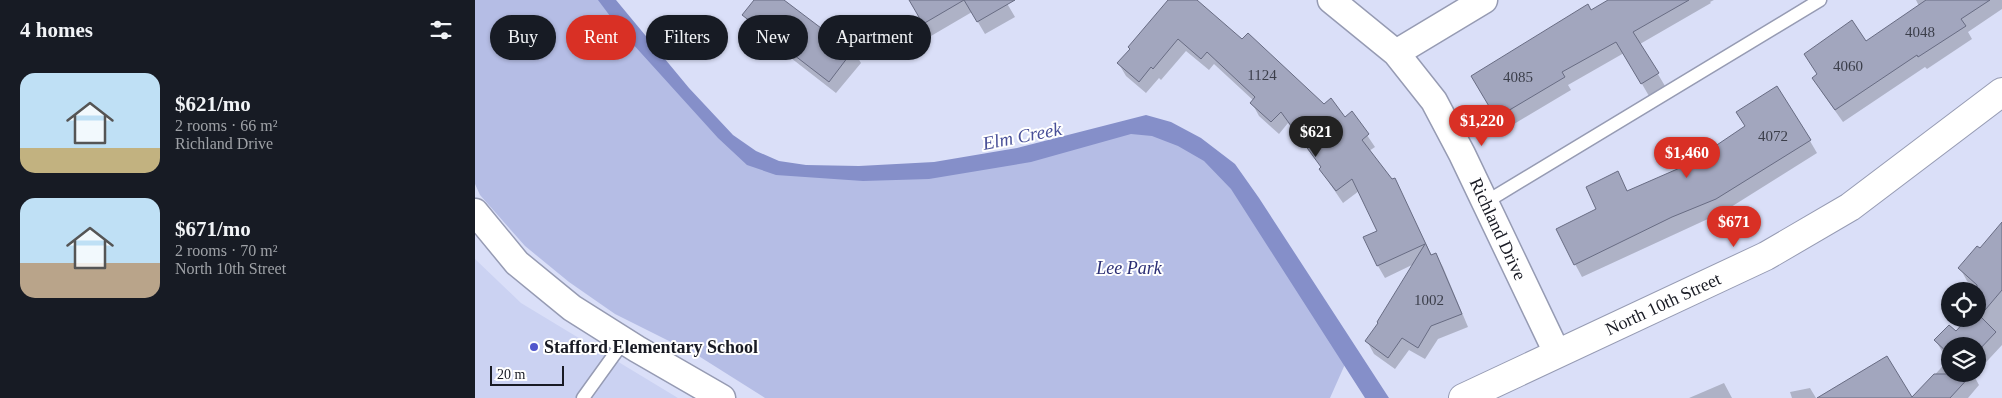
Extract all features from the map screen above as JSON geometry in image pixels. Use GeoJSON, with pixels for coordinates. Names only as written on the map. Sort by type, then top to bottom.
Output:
{"type":"FeatureCollection","features":[{"type":"Feature","properties":{"kind":"main road","name":"North 10th Street"},"geometry":{"type":"LineString","coordinates":[[1463,398],[1766,256],[1850,207],[2002,92]]}},
{"type":"Feature","properties":{"kind":"street","name":"Richland Drive"},"geometry":{"type":"LineString","coordinates":[[1331,0],[1396,53],[1434,101],[1463,154],[1557,353]]}},
{"type":"Feature","properties":{"kind":"street"},"geometry":{"type":"LineString","coordinates":[[1396,53],[1484,0]]}},
{"type":"Feature","properties":{"kind":"street"},"geometry":{"type":"LineString","coordinates":[[475,212],[517,263],[573,308],[624,341],[722,398]]}},
{"type":"Feature","properties":{"kind":"lane"},"geometry":{"type":"LineString","coordinates":[[1486,202],[1820,0]]}},
{"type":"Feature","properties":{"kind":"lane"},"geometry":{"type":"LineString","coordinates":[[583,398],[624,341]]}},
{"type":"Feature","properties":{"kind":"shaded area"},"geometry":{"type":"Polygon","coordinates":[[[598,0],[616,0],[628,15],[609,15],[598,0]]]}},
{"type":"Feature","properties":{"kind":"shaded area"},"geometry":{"type":"Polygon","coordinates":[[[636,24],[646,36],[646,58],[636,47],[636,24]]]}},
{"type":"Feature","properties":{"kind":"shaded area"},"geometry":{"type":"Polygon","coordinates":[[[647,60],[666,60],[733,135],[756,151],[779,161],[806,165],[859,166],[934,162],[1017,148],[1146,115],[1171,122],[1201,138],[1235,164],[1389,398],[1365,398],[1231,189],[1204,161],[1178,146],[1152,136],[1131,134],[1031,162],[929,179],[863,181],[776,175],[747,165],[718,138],[647,60]]]}},
{"type":"Feature","properties":{"kind":"shaded area","name":"Stafford Elementary School"},"geometry":{"type":"Polygon","coordinates":[[[475,259],[521,303],[678,398],[475,398],[475,259]]]}},
{"type":"Feature","properties":{"kind":"green space","name":"Lee Park"},"geometry":{"type":"Polygon","coordinates":[[[475,0],[602,0],[616,15],[566,15],[566,60],[636,60],[636,38],[646,49],[646,60],[656,60],[741,154],[777,172],[885,177],[1134,131],[1160,132],[1206,159],[1225,176],[1346,362],[1330,398],[765,398],[697,355],[615,314],[569,282],[525,246],[480,195],[475,184],[475,0]]]}},
{"type":"Feature","properties":{"kind":"building"},"geometry":{"type":"Polygon","coordinates":[[[754,0],[784,0],[804,15],[742,15],[754,0]]]}},
{"type":"Feature","properties":{"kind":"building"},"geometry":{"type":"Polygon","coordinates":[[[909,0],[964,0],[931,19],[931,15],[918,15],[909,0]]]}},
{"type":"Feature","properties":{"kind":"building"},"geometry":{"type":"Polygon","coordinates":[[[964,0],[1015,0],[977,22],[964,0]]]}},
{"type":"Feature","properties":{"kind":"building"},"geometry":{"type":"Polygon","coordinates":[[[1168,0],[1197,0],[1242,39],[1248,33],[1324,104],[1331,98],[1345,117],[1352,111],[1369,134],[1362,140],[1392,179],[1395,178],[1431,255],[1436,253],[1462,314],[1431,326],[1418,348],[1402,338],[1388,358],[1365,341],[1378,323],[1425,244],[1377,266],[1363,237],[1377,231],[1352,179],[1336,191],[1281,112],[1271,122],[1250,103],[1255,97],[1207,52],[1201,59],[1178,39],[1153,69],[1151,67],[1139,82],[1117,63],[1130,49],[1128,47],[1168,0]]]}},
{"type":"Feature","properties":{"kind":"building"},"geometry":{"type":"Polygon","coordinates":[[[1608,0],[1689,0],[1633,32],[1659,73],[1641,84],[1616,42],[1562,72],[1565,77],[1496,118],[1471,76],[1588,4],[1591,10],[1608,0]]]}},
{"type":"Feature","properties":{"kind":"building"},"geometry":{"type":"Polygon","coordinates":[[[1926,0],[1990,0],[1961,19],[1966,26],[1918,57],[1917,55],[1835,110],[1812,78],[1817,74],[1804,54],[1852,20],[1866,41],[1926,0]]]}},
{"type":"Feature","properties":{"kind":"building"},"geometry":{"type":"Polygon","coordinates":[[[808,18],[818,26],[818,60],[846,60],[829,82],[800,60],[808,60],[808,18]]]}},
{"type":"Feature","properties":{"kind":"building"},"geometry":{"type":"Polygon","coordinates":[[[1777,86],[1811,140],[1716,199],[1672,217],[1574,265],[1556,229],[1596,209],[1586,187],[1618,171],[1627,191],[1682,167],[1674,150],[1699,140],[1705,153],[1745,126],[1736,112],[1777,86]]]}},
{"type":"Feature","properties":{"kind":"building"},"geometry":{"type":"Polygon","coordinates":[[[2002,222],[2002,290],[1986,309],[1986,282],[1974,282],[1958,268],[1977,246],[1980,248],[2002,222]]]}},
{"type":"Feature","properties":{"kind":"building"},"geometry":{"type":"Polygon","coordinates":[[[1986,322],[1996,332],[1986,343],[1986,337],[1941,337],[1941,347],[1934,340],[1947,327],[1951,327],[1956,331],[1960,327],[1986,327],[1986,322]]]}},
{"type":"Feature","properties":{"kind":"building"},"geometry":{"type":"Polygon","coordinates":[[[1887,356],[1912,397],[1934,374],[1941,374],[1941,382],[1965,382],[1950,398],[1817,398],[1887,356]]]}},
{"type":"Feature","properties":{"kind":"place","name":"Stafford Elementary School"},"geometry":{"type":"Point","coordinates":[534,347]}},
{"type":"Feature","properties":{"kind":"water label","name":"Elm Creek"},"geometry":{"type":"Point","coordinates":[1022,136]}}]}
